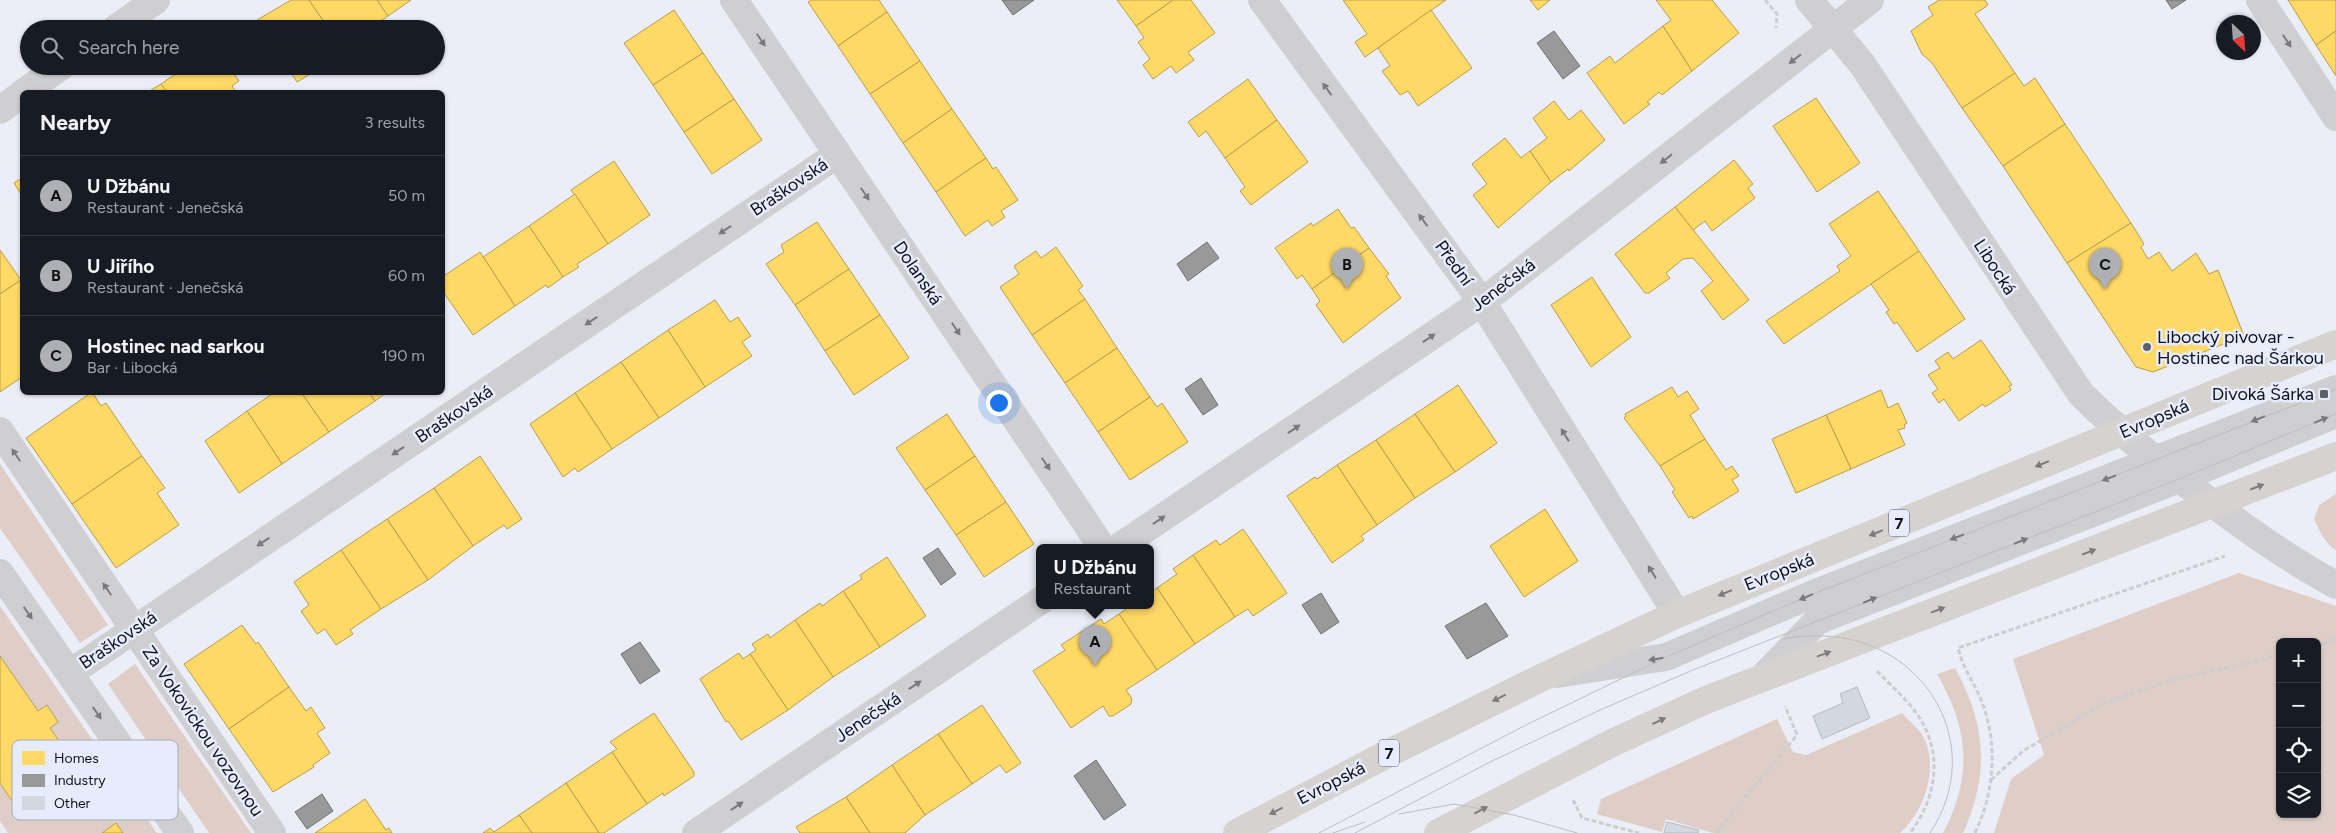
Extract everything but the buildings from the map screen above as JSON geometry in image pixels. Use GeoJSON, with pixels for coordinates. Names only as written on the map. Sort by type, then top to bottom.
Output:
{"type":"FeatureCollection","features":[{"type":"Feature","properties":{"kind":"main road","name":"Evropská"},"geometry":{"type":"LineString","coordinates":[[1237,833],[1377,759],[1543,676],[1677,614],[2336,344]]}},
{"type":"Feature","properties":{"kind":"main road"},"geometry":{"type":"LineString","coordinates":[[1438,833],[1614,742],[1706,700],[2336,456]]}},
{"type":"Feature","properties":{"kind":"street"},"geometry":{"type":"LineString","coordinates":[[128,20],[156,0]]}},
{"type":"Feature","properties":{"kind":"street","name":"Dolanská"},"geometry":{"type":"LineString","coordinates":[[734,0],[1100,544]]}},
{"type":"Feature","properties":{"kind":"street","name":"Přední"},"geometry":{"type":"LineString","coordinates":[[1262,0],[1482,302],[1677,614]]}},
{"type":"Feature","properties":{"kind":"street","name":"Libocká"},"geometry":{"type":"LineString","coordinates":[[1810,0],[1862,64],[2072,382],[2120,433],[2212,504]]}},
{"type":"Feature","properties":{"kind":"street","name":"Jenečská"},"geometry":{"type":"LineString","coordinates":[[1123,544],[1482,302],[1870,0]]}},
{"type":"Feature","properties":{"kind":"street"},"geometry":{"type":"LineString","coordinates":[[2260,0],[2336,117]]}},
{"type":"Feature","properties":{"kind":"street"},"geometry":{"type":"LineString","coordinates":[[27,90],[49,75]]}},
{"type":"Feature","properties":{"kind":"street"},"geometry":{"type":"LineString","coordinates":[[0,110],[20,95]]}},
{"type":"Feature","properties":{"kind":"street","name":"Braškovská"},"geometry":{"type":"LineString","coordinates":[[70,673],[838,154]]}},
{"type":"Feature","properties":{"kind":"street"},"geometry":{"type":"LineString","coordinates":[[1543,676],[1666,657],[1813,594],[2336,389]]}},
{"type":"Feature","properties":{"kind":"street"},"geometry":{"type":"LineString","coordinates":[[1762,678],[1817,621],[2179,479],[2336,414]]}},
{"type":"Feature","properties":{"kind":"street","name":"Za Vokovickou vozovnou"},"geometry":{"type":"LineString","coordinates":[[0,431],[272,833]]}},
{"type":"Feature","properties":{"kind":"street"},"geometry":{"type":"LineString","coordinates":[[2212,504],[2263,541],[2336,585]]}},
{"type":"Feature","properties":{"kind":"street"},"geometry":{"type":"LineString","coordinates":[[0,573],[116,740]]}},
{"type":"Feature","properties":{"kind":"street","name":"Jenečská"},"geometry":{"type":"LineString","coordinates":[[696,833],[1036,603]]}},
{"type":"Feature","properties":{"kind":"street"},"geometry":{"type":"LineString","coordinates":[[171,820],[180,833]]}},
{"type":"Feature","properties":{"kind":"path"},"geometry":{"type":"LineString","coordinates":[[1765,0],[1776,14],[1776,33]]}},
{"type":"Feature","properties":{"kind":"path"},"geometry":{"type":"LineString","coordinates":[[1975,833],[1984,810],[1991,780],[1992,753],[1988,722],[1977,691],[1962,664],[1958,648],[2229,555]]}},
{"type":"Feature","properties":{"kind":"path"},"geometry":{"type":"LineString","coordinates":[[2321,645],[2336,639]]}},
{"type":"Feature","properties":{"kind":"path"},"geometry":{"type":"LineString","coordinates":[[1991,780],[2023,751],[2107,702],[2173,680],[2276,656]]}},
{"type":"Feature","properties":{"kind":"path"},"geometry":{"type":"LineString","coordinates":[[1877,671],[1916,713],[1923,724],[1932,747],[1935,773],[1933,786],[1922,815],[1910,833]]}},
{"type":"Feature","properties":{"kind":"path"},"geometry":{"type":"LineString","coordinates":[[1716,833],[1797,735],[1785,705]]}},
{"type":"Feature","properties":{"kind":"path"},"geometry":{"type":"LineString","coordinates":[[1572,800],[1582,818],[1639,833]]}},
{"type":"Feature","properties":{"kind":"shaded area"},"geometry":{"type":"Polygon","coordinates":[[[0,464],[108,625],[80,643],[0,528],[0,464]]]}},
{"type":"Feature","properties":{"kind":"shaded area"},"geometry":{"type":"Polygon","coordinates":[[[2336,494],[2336,550],[2320,532],[2314,519],[2319,505],[2336,494]]]}},
{"type":"Feature","properties":{"kind":"shaded area"},"geometry":{"type":"Polygon","coordinates":[[[2239,573],[2336,606],[2336,833],[1994,833],[2011,779],[2044,755],[2013,659],[2239,573]]]}},
{"type":"Feature","properties":{"kind":"shaded area"},"geometry":{"type":"Polygon","coordinates":[[[0,606],[93,740],[58,740],[50,728],[58,722],[47,705],[38,711],[0,656],[0,606]]]}},
{"type":"Feature","properties":{"kind":"shaded area"},"geometry":{"type":"Polygon","coordinates":[[[135,664],[251,833],[209,833],[178,787],[178,740],[146,740],[108,684],[135,664]]]}},
{"type":"Feature","properties":{"kind":"shaded area"},"geometry":{"type":"Polygon","coordinates":[[[1955,668],[1973,709],[1981,749],[1981,770],[1972,811],[1963,833],[1943,833],[1953,812],[1959,792],[1963,772],[1963,753],[1961,733],[1956,714],[1937,674],[1955,668]]]}},
{"type":"Feature","properties":{"kind":"shaded area"},"geometry":{"type":"Polygon","coordinates":[[[1902,713],[1921,733],[1927,745],[1930,758],[1930,772],[1923,800],[1917,813],[1900,833],[1713,833],[1666,819],[1662,832],[1597,814],[1601,799],[1777,719],[1793,752],[1806,755],[1902,713]]]}},
{"type":"Feature","properties":{"kind":"shaded area"},"geometry":{"type":"Polygon","coordinates":[[[0,783],[12,801],[12,820],[148,820],[157,833],[8,833],[0,821],[0,783]]]}},
{"type":"Feature","properties":{"kind":"tram line"},"geometry":{"type":"LineString","coordinates":[[1319,833],[1526,725],[1666,657],[1813,594],[2336,389]]}},
{"type":"Feature","properties":{"kind":"tram line"},"geometry":{"type":"LineString","coordinates":[[1355,833],[1490,762],[1600,710],[1693,670],[2179,479],[2336,414]]}},
{"type":"Feature","properties":{"kind":"tram line"},"geometry":{"type":"LineString","coordinates":[[1784,639],[1822,636],[1858,641],[1890,655],[1917,676],[1936,702],[1949,733],[1952,765],[1946,799],[1930,833]]}},
{"type":"Feature","properties":{"kind":"tram line"},"geometry":{"type":"LineString","coordinates":[[1399,814],[1454,804],[1514,815],[1577,833]]}},
{"type":"Feature","properties":{"kind":"tram line"},"geometry":{"type":"LineString","coordinates":[[1333,833],[1365,822]]}},
{"type":"Feature","properties":{"kind":"place","name":"U Jiřího"},"geometry":{"type":"Point","coordinates":[1347,289]}},
{"type":"Feature","properties":{"kind":"place","name":"Hostinec nad sarkou"},"geometry":{"type":"Point","coordinates":[2105,289]}},
{"type":"Feature","properties":{"kind":"place","name":"Libocký pivovar - Hostinec nad Šárkou"},"geometry":{"type":"Point","coordinates":[2147,347]}},
{"type":"Feature","properties":{"kind":"place","name":"Divoká Šárka"},"geometry":{"type":"Point","coordinates":[2324,394]}},
{"type":"Feature","properties":{"kind":"place","name":"U Džbánu"},"geometry":{"type":"Point","coordinates":[1095,666]}}]}
